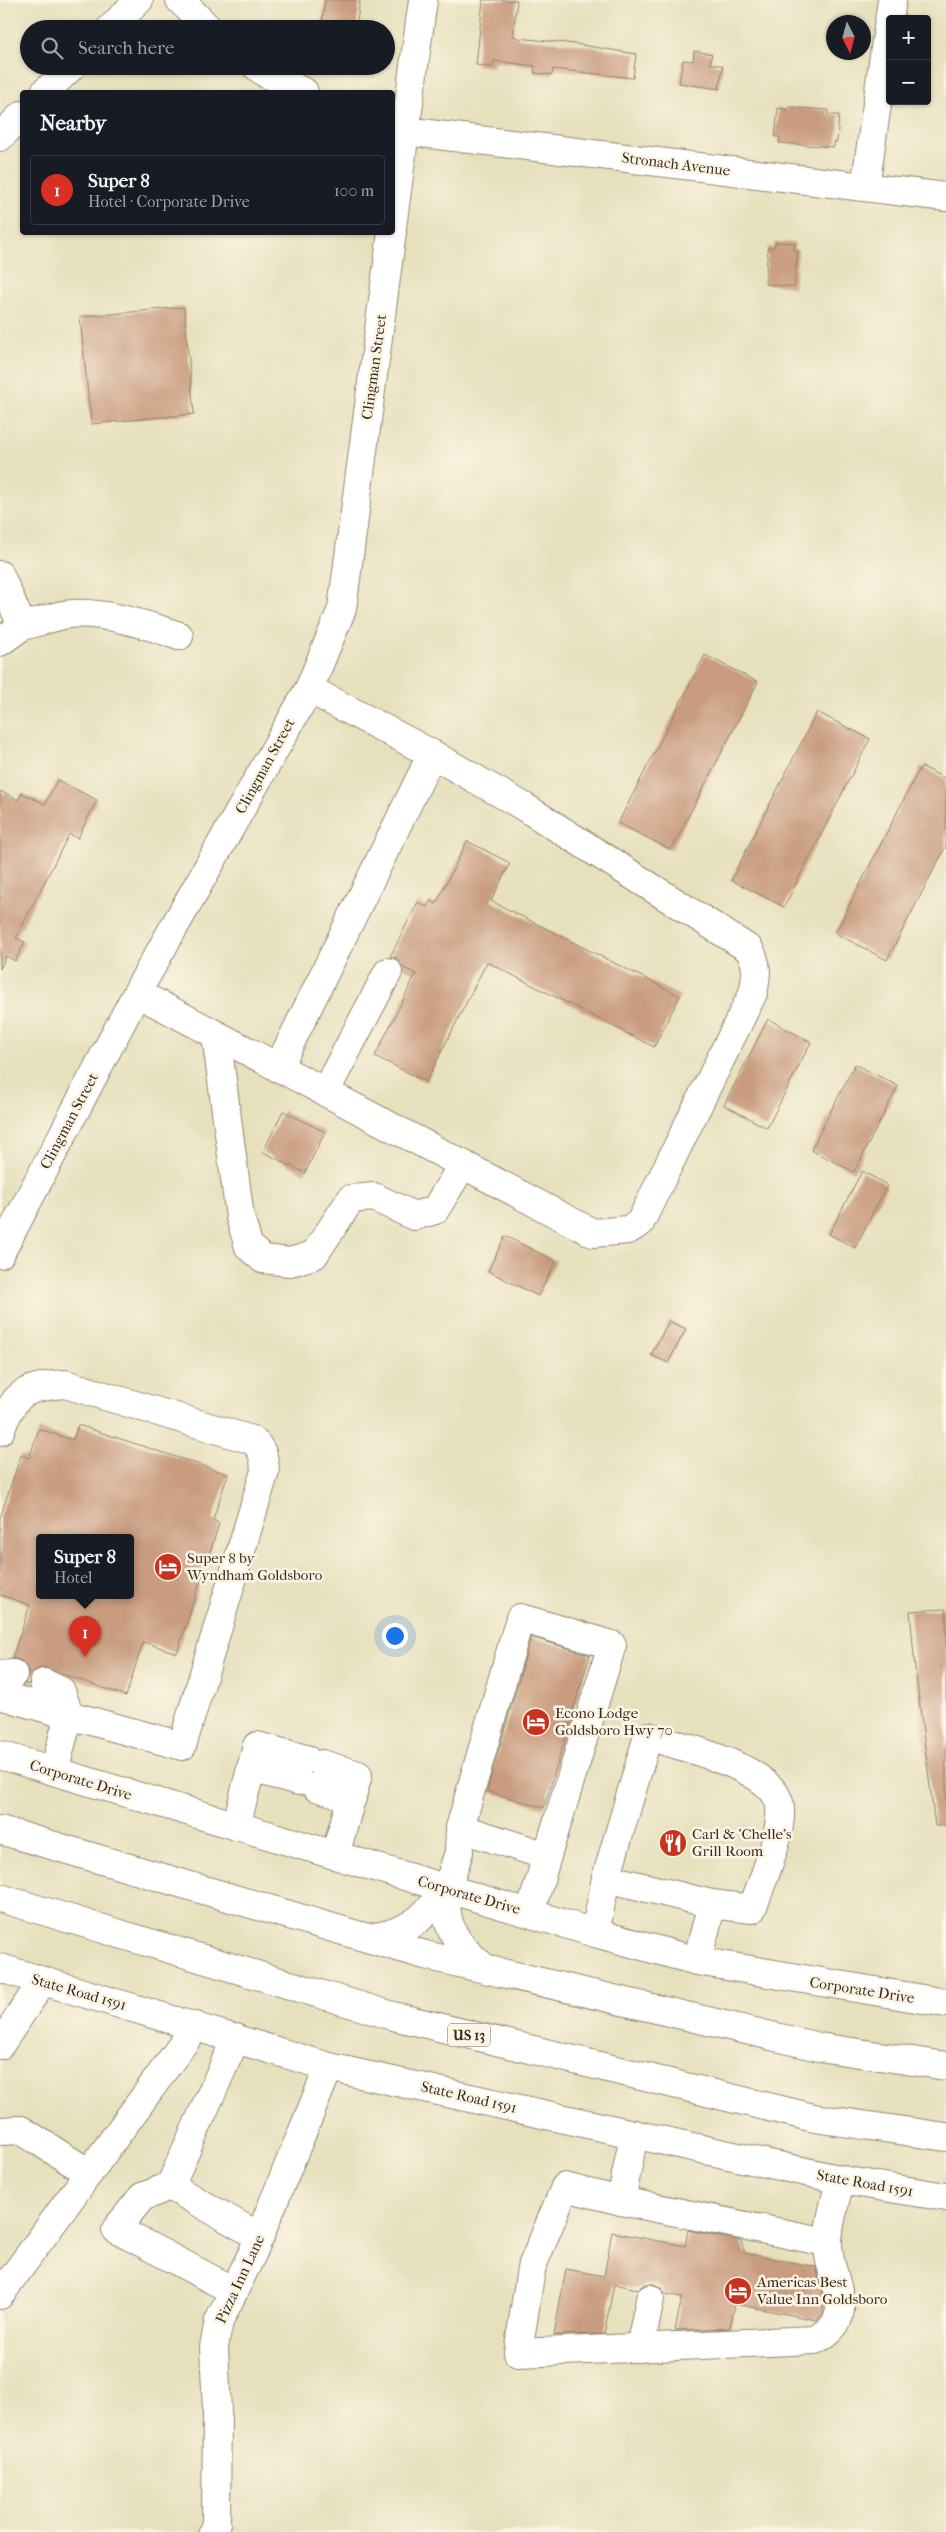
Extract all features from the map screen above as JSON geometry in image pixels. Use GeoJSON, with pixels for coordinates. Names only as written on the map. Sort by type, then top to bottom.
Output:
{"type":"FeatureCollection","features":[{"type":"Feature","properties":{"kind":"main road"},"geometry":{"type":"LineString","coordinates":[[119,20],[139,0]]}},
{"type":"Feature","properties":{"kind":"main road"},"geometry":{"type":"LineString","coordinates":[[180,0],[200,20]]}},
{"type":"Feature","properties":{"kind":"main road"},"geometry":{"type":"LineString","coordinates":[[395,186],[399,129],[423,0]]}},
{"type":"Feature","properties":{"kind":"main road"},"geometry":{"type":"LineString","coordinates":[[865,187],[892,0]]}},
{"type":"Feature","properties":{"kind":"main road"},"geometry":{"type":"LineString","coordinates":[[47,90],[63,75]]}},
{"type":"Feature","properties":{"kind":"main road"},"geometry":{"type":"LineString","coordinates":[[269,75],[300,90]]}},
{"type":"Feature","properties":{"kind":"main road"},"geometry":{"type":"LineString","coordinates":[[0,137],[20,117]]}},
{"type":"Feature","properties":{"kind":"main road","name":"Stronach Avenue"},"geometry":{"type":"LineString","coordinates":[[399,129],[946,197]]}},
{"type":"Feature","properties":{"kind":"main road","name":"Clingman Street"},"geometry":{"type":"LineString","coordinates":[[0,1254],[137,993],[308,689],[342,609],[392,235]]}},
{"type":"Feature","properties":{"kind":"main road"},"geometry":{"type":"LineString","coordinates":[[0,576],[22,626]]}},
{"type":"Feature","properties":{"kind":"main road"},"geometry":{"type":"LineString","coordinates":[[0,642],[22,626],[64,615],[102,616],[143,623],[179,636]]}},
{"type":"Feature","properties":{"kind":"main road"},"geometry":{"type":"LineString","coordinates":[[137,993],[594,1233],[628,1230],[640,1223],[753,993],[757,973],[756,960],[749,949],[526,808],[432,754],[308,689]]}},
{"type":"Feature","properties":{"kind":"main road"},"geometry":{"type":"LineString","coordinates":[[278,1068],[432,754]]}},
{"type":"Feature","properties":{"kind":"main road"},"geometry":{"type":"LineString","coordinates":[[325,1092],[388,972]]}},
{"type":"Feature","properties":{"kind":"main road"},"geometry":{"type":"LineString","coordinates":[[216,1035],[240,1217],[249,1247],[263,1259],[290,1262],[314,1255],[350,1199],[374,1197],[414,1216],[435,1210],[463,1164]]}},
{"type":"Feature","properties":{"kind":"main road"},"geometry":{"type":"LineString","coordinates":[[0,1431],[9,1407],[22,1394],[39,1386],[65,1384],[252,1440],[260,1447],[265,1471],[182,1746],[69,1715],[4,1681]]}},
{"type":"Feature","properties":{"kind":"main road"},"geometry":{"type":"LineString","coordinates":[[488,1970],[466,1953],[450,1928],[444,1907],[447,1889],[459,1852],[460,1828],[520,1618],[612,1646],[530,1913]]}},
{"type":"Feature","properties":{"kind":"main road"},"geometry":{"type":"LineString","coordinates":[[44,1682],[61,1691],[69,1715],[54,1771]]}},
{"type":"Feature","properties":{"kind":"main road"},"geometry":{"type":"LineString","coordinates":[[595,1933],[606,1878],[648,1736],[745,1768],[765,1782],[779,1801],[778,1834],[752,1909],[712,1904],[606,1878]]}},
{"type":"Feature","properties":{"kind":"main road","name":"Corporate Drive"},"geometry":{"type":"LineString","coordinates":[[0,1755],[595,1933],[697,1961],[946,2003]]}},
{"type":"Feature","properties":{"kind":"main road"},"geometry":{"type":"LineString","coordinates":[[236,1826],[251,1768],[358,1776],[335,1855]]}},
{"type":"Feature","properties":{"kind":"main road"},"geometry":{"type":"LineString","coordinates":[[460,1828],[547,1856]]}},
{"type":"Feature","properties":{"kind":"main road"},"geometry":{"type":"LineString","coordinates":[[0,1830],[425,1956],[819,2048],[946,2066]]}},
{"type":"Feature","properties":{"kind":"main road"},"geometry":{"type":"LineString","coordinates":[[367,1938],[384,1936],[410,1926],[426,1915],[447,1889]]}},
{"type":"Feature","properties":{"kind":"main road","name":"US 13"},"geometry":{"type":"LineString","coordinates":[[0,1898],[393,2016],[814,2118],[946,2137]]}},
{"type":"Feature","properties":{"kind":"main road"},"geometry":{"type":"LineString","coordinates":[[697,1961],[712,1904]]}},
{"type":"Feature","properties":{"kind":"main road","name":"State Road 1591"},"geometry":{"type":"LineString","coordinates":[[0,1968],[329,2067],[840,2180],[946,2197]]}},
{"type":"Feature","properties":{"kind":"main road"},"geometry":{"type":"LineString","coordinates":[[0,2045],[43,1981]]}},
{"type":"Feature","properties":{"kind":"main road"},"geometry":{"type":"LineString","coordinates":[[0,2295],[196,2026]]}},
{"type":"Feature","properties":{"kind":"main road"},"geometry":{"type":"LineString","coordinates":[[234,2291],[116,2229],[142,2197],[170,2186],[236,2038]]}},
{"type":"Feature","properties":{"kind":"main road","name":"Pizza Inn Lane"},"geometry":{"type":"LineString","coordinates":[[213,2532],[216,2523],[217,2411],[214,2347],[219,2321],[260,2237],[287,2172],[296,2134],[329,2067]]}},
{"type":"Feature","properties":{"kind":"main road"},"geometry":{"type":"LineString","coordinates":[[0,2131],[21,2130],[89,2173]]}},
{"type":"Feature","properties":{"kind":"main road"},"geometry":{"type":"LineString","coordinates":[[621,2201],[634,2134]]}},
{"type":"Feature","properties":{"kind":"main road"},"geometry":{"type":"LineString","coordinates":[[827,2242],[621,2201],[565,2187],[531,2269],[518,2353],[815,2340],[830,2333],[839,2320],[839,2300],[827,2242],[840,2180]]}},
{"type":"Feature","properties":{"kind":"main road"},"geometry":{"type":"LineString","coordinates":[[170,2186],[260,2237]]}},
{"type":"Feature","properties":{"kind":"main road"},"geometry":{"type":"LineString","coordinates":[[640,2348],[650,2299]]}},
{"type":"Feature","properties":{"kind":"building"},"geometry":{"type":"Polygon","coordinates":[[[325,0],[360,0],[357,20],[322,20],[325,0]]]}},
{"type":"Feature","properties":{"kind":"building"},"geometry":{"type":"Polygon","coordinates":[[[483,0],[517,0],[513,36],[518,38],[576,44],[636,54],[633,78],[553,69],[552,75],[534,73],[535,66],[494,61],[493,67],[476,65],[483,0]]]}},
{"type":"Feature","properties":{"kind":"building"},"geometry":{"type":"Polygon","coordinates":[[[694,51],[712,54],[710,63],[723,66],[719,89],[679,83],[683,60],[693,61],[694,51]]]}},
{"type":"Feature","properties":{"kind":"building"},"geometry":{"type":"Polygon","coordinates":[[[788,107],[828,110],[828,115],[839,115],[837,142],[834,142],[834,147],[779,143],[780,137],[775,137],[778,108],[788,110],[788,107]]]}},
{"type":"Feature","properties":{"kind":"building"},"geometry":{"type":"Polygon","coordinates":[[[775,242],[795,243],[794,250],[798,250],[794,287],[765,284],[768,247],[774,248],[775,242]]]}},
{"type":"Feature","properties":{"kind":"building"},"geometry":{"type":"Polygon","coordinates":[[[184,307],[194,414],[91,424],[80,317],[184,307]]]}},
{"type":"Feature","properties":{"kind":"building"},"geometry":{"type":"Polygon","coordinates":[[[705,655],[758,682],[671,850],[618,823],[705,655]]]}},
{"type":"Feature","properties":{"kind":"building"},"geometry":{"type":"Polygon","coordinates":[[[817,712],[870,739],[784,907],[731,880],[817,712]]]}},
{"type":"Feature","properties":{"kind":"building"},"geometry":{"type":"Polygon","coordinates":[[[921,766],[946,779],[946,846],[887,960],[835,933],[921,766]]]}},
{"type":"Feature","properties":{"kind":"building"},"geometry":{"type":"Polygon","coordinates":[[[57,780],[97,800],[78,838],[69,834],[16,938],[25,942],[15,961],[6,956],[0,969],[0,791],[18,800],[22,793],[45,804],[57,780]]]}},
{"type":"Feature","properties":{"kind":"building"},"geometry":{"type":"Polygon","coordinates":[[[467,841],[510,863],[491,901],[680,996],[654,1047],[487,962],[426,1082],[375,1056],[416,974],[402,967],[396,958],[390,957],[418,902],[427,907],[430,901],[436,904],[467,841]]]}},
{"type":"Feature","properties":{"kind":"building"},"geometry":{"type":"Polygon","coordinates":[[[768,1019],[811,1042],[767,1128],[724,1105],[768,1019]]]}},
{"type":"Feature","properties":{"kind":"building"},"geometry":{"type":"Polygon","coordinates":[[[855,1064],[898,1086],[854,1172],[811,1150],[855,1064]]]}},
{"type":"Feature","properties":{"kind":"building"},"geometry":{"type":"Polygon","coordinates":[[[283,1111],[325,1132],[305,1173],[263,1152],[283,1111]]]}},
{"type":"Feature","properties":{"kind":"building"},"geometry":{"type":"Polygon","coordinates":[[[862,1171],[887,1185],[855,1248],[829,1234],[862,1171]]]}},
{"type":"Feature","properties":{"kind":"building"},"geometry":{"type":"Polygon","coordinates":[[[505,1236],[556,1261],[538,1296],[488,1271],[505,1236]]]}},
{"type":"Feature","properties":{"kind":"building"},"geometry":{"type":"Polygon","coordinates":[[[669,1321],[686,1329],[668,1363],[651,1355],[669,1321]]]}},
{"type":"Feature","properties":{"kind":"building","name":"Super 8 by Wyndham Goldsboro"},"geometry":{"type":"Polygon","coordinates":[[[78,1425],[228,1474],[213,1519],[219,1524],[177,1653],[143,1642],[126,1696],[43,1667],[36,1670],[30,1676],[29,1685],[25,1684],[29,1673],[26,1666],[20,1660],[12,1658],[30,1605],[0,1595],[0,1518],[21,1455],[29,1458],[39,1429],[73,1440],[78,1425]]]}},
{"type":"Feature","properties":{"kind":"building"},"geometry":{"type":"Polygon","coordinates":[[[946,1609],[946,1825],[935,1826],[915,1668],[910,1611],[946,1609]]]}},
{"type":"Feature","properties":{"kind":"building","name":"Econo Lodge Goldsboro Hwy 70"},"geometry":{"type":"Polygon","coordinates":[[[531,1637],[590,1655],[544,1808],[487,1791],[531,1637]]]}},
{"type":"Feature","properties":{"kind":"building","name":"Americas Best Value Inn Goldsboro"},"geometry":{"type":"Polygon","coordinates":[[[688,2230],[741,2241],[745,2253],[816,2267],[824,2298],[823,2313],[817,2320],[735,2304],[730,2328],[675,2330],[682,2297],[665,2294],[660,2287],[653,2284],[645,2284],[638,2289],[614,2284],[604,2334],[554,2335],[566,2269],[604,2276],[612,2232],[685,2246],[688,2230]]]}},
{"type":"Feature","properties":{"kind":"place","name":"Super 8 by Wyndham Goldsboro"},"geometry":{"type":"Point","coordinates":[168,1567]}},
{"type":"Feature","properties":{"kind":"place","name":"Super 8"},"geometry":{"type":"Point","coordinates":[85,1657]}},
{"type":"Feature","properties":{"kind":"place","name":"Econo Lodge Goldsboro Hwy 70"},"geometry":{"type":"Point","coordinates":[536,1722]}},
{"type":"Feature","properties":{"kind":"place","name":"Carl & 'Chelle's Grill Room"},"geometry":{"type":"Point","coordinates":[673,1843]}},
{"type":"Feature","properties":{"kind":"place","name":"Americas Best Value Inn Goldsboro"},"geometry":{"type":"Point","coordinates":[738,2291]}}]}
